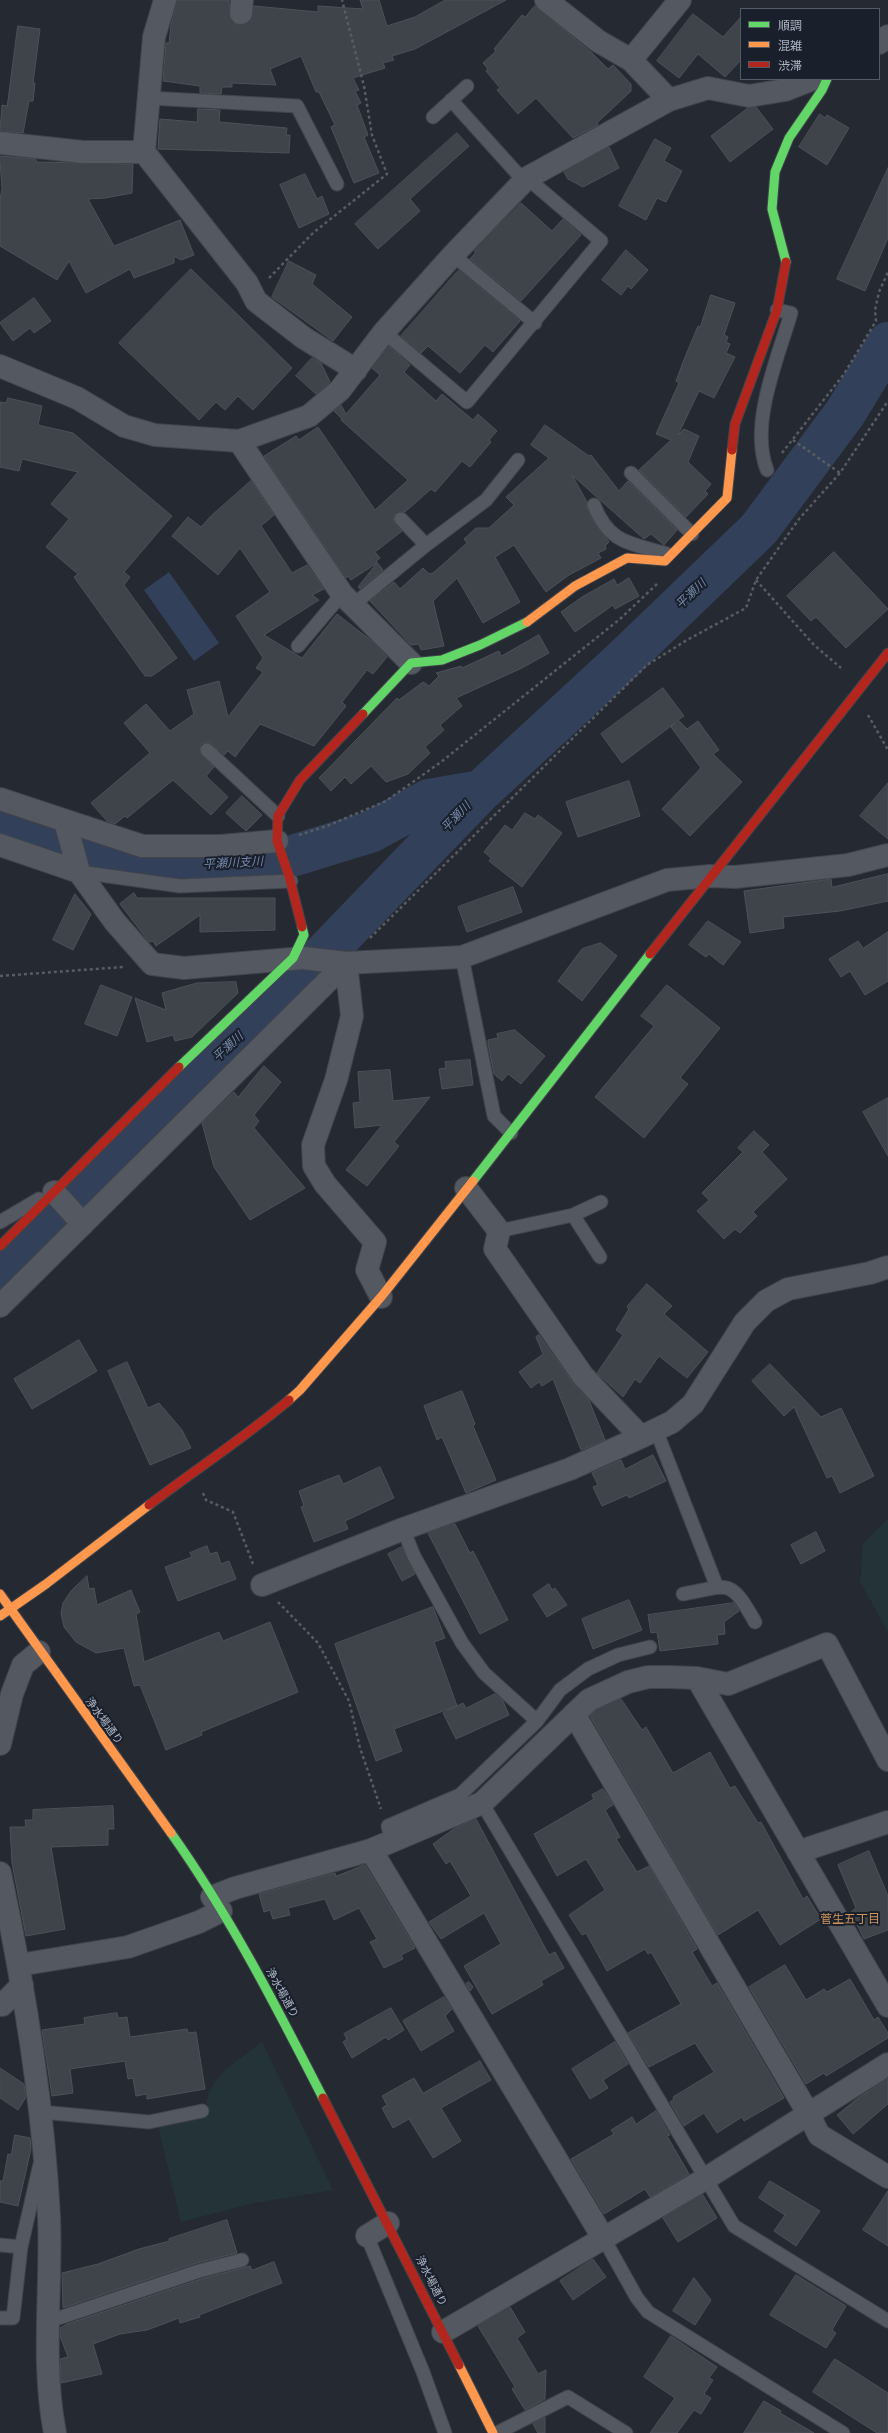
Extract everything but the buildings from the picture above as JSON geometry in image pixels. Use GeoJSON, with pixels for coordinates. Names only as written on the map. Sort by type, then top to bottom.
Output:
{"type":"FeatureCollection","features":[{"type":"Feature","properties":{"kind":"street"},"geometry":{"type":"LineString","coordinates":[[165,0],[154,37],[144,152],[247,283],[256,301],[304,338],[356,370]]}},
{"type":"Feature","properties":{"kind":"street"},"geometry":{"type":"LineString","coordinates":[[546,0],[598,41],[631,60],[669,100]]}},
{"type":"Feature","properties":{"kind":"street"},"geometry":{"type":"LineString","coordinates":[[631,60],[680,0]]}},
{"type":"Feature","properties":{"kind":"street"},"geometry":{"type":"LineString","coordinates":[[880,42],[888,36]]}},
{"type":"Feature","properties":{"kind":"street"},"geometry":{"type":"LineString","coordinates":[[0,366],[77,398],[124,426],[149,434],[239,441],[309,416],[340,390],[384,332],[453,255],[526,179],[669,100],[708,88],[749,96],[785,90],[810,80]]}},
{"type":"Feature","properties":{"kind":"street"},"geometry":{"type":"LineString","coordinates":[[0,1246],[183,1064],[298,958],[304,935],[290,879],[277,841],[278,816],[300,780],[411,663],[442,660],[487,642],[524,624],[575,586],[627,558],[665,561],[727,498],[735,424],[776,310],[787,259],[772,209],[775,172],[789,138],[822,90],[827,80]]}},
{"type":"Feature","properties":{"kind":"street"},"geometry":{"type":"LineString","coordinates":[[0,143],[83,152],[144,152]]}},
{"type":"Feature","properties":{"kind":"street"},"geometry":{"type":"LineString","coordinates":[[239,441],[348,600],[411,663]]}},
{"type":"Feature","properties":{"kind":"street"},"geometry":{"type":"LineString","coordinates":[[0,1616],[10,1611],[192,1472],[254,1430],[300,1390],[381,1297],[511,1133],[710,876],[888,653]]}},
{"type":"Feature","properties":{"kind":"street"},"geometry":{"type":"LineString","coordinates":[[0,799],[142,846],[221,846],[277,841]]}},
{"type":"Feature","properties":{"kind":"street"},"geometry":{"type":"LineString","coordinates":[[65,821],[79,872],[115,922],[152,964],[184,968],[298,958],[343,962],[462,957],[667,880],[710,876],[735,877],[848,865],[888,855]]}},
{"type":"Feature","properties":{"kind":"street"},"geometry":{"type":"LineString","coordinates":[[0,845],[79,872]]}},
{"type":"Feature","properties":{"kind":"street"},"geometry":{"type":"LineString","coordinates":[[0,1306],[343,962]]}},
{"type":"Feature","properties":{"kind":"street"},"geometry":{"type":"LineString","coordinates":[[343,962],[352,1016],[336,1080],[313,1145],[314,1166],[325,1184],[375,1242],[367,1270],[381,1297]]}},
{"type":"Feature","properties":{"kind":"street"},"geometry":{"type":"LineString","coordinates":[[466,1188],[499,1231],[495,1249],[583,1376],[648,1433]]}},
{"type":"Feature","properties":{"kind":"street"},"geometry":{"type":"LineString","coordinates":[[54,1192],[82,1224]]}},
{"type":"Feature","properties":{"kind":"street"},"geometry":{"type":"LineString","coordinates":[[262,1585],[403,1529],[570,1469],[672,1422],[692,1404],[745,1322],[766,1301],[788,1289],[870,1273],[888,1267]]}},
{"type":"Feature","properties":{"kind":"street","name":"浄水場通り"},"geometry":{"type":"LineString","coordinates":[[0,1594],[39,1652],[173,1836],[216,1904],[272,1998],[388,2223],[493,2433]]}},
{"type":"Feature","properties":{"kind":"street"},"geometry":{"type":"LineString","coordinates":[[1,2006],[21,1975],[128,1946],[199,1922],[216,1904],[235,1888],[371,1850],[390,1834],[482,1803],[589,1700],[628,1682],[648,1677],[697,1678],[728,1684],[827,1644],[888,1760]]}},
{"type":"Feature","properties":{"kind":"street"},"geometry":{"type":"LineString","coordinates":[[0,1744],[12,1694],[23,1665],[39,1652]]}},
{"type":"Feature","properties":{"kind":"street"},"geometry":{"type":"LineString","coordinates":[[697,1678],[888,2006]]}},
{"type":"Feature","properties":{"kind":"street"},"geometry":{"type":"LineString","coordinates":[[574,1714],[819,2134],[888,2177]]}},
{"type":"Feature","properties":{"kind":"street"},"geometry":{"type":"LineString","coordinates":[[798,1852],[888,1822]]}},
{"type":"Feature","properties":{"kind":"street"},"geometry":{"type":"LineString","coordinates":[[371,1850],[604,2239]]}},
{"type":"Feature","properties":{"kind":"street"},"geometry":{"type":"LineString","coordinates":[[0,1873],[21,1975],[41,2112],[49,2218],[47,2322],[49,2396],[55,2433]]}},
{"type":"Feature","properties":{"kind":"street"},"geometry":{"type":"LineString","coordinates":[[443,2332],[705,2179],[888,2064]]}},
{"type":"Feature","properties":{"kind":"street"},"geometry":{"type":"LineString","coordinates":[[367,2236],[388,2223]]}},
{"type":"Feature","properties":{"kind":"lane"},"geometry":{"type":"LineString","coordinates":[[433,117],[467,86]]}},
{"type":"Feature","properties":{"kind":"lane"},"geometry":{"type":"LineString","coordinates":[[149,98],[297,106],[337,184]]}},
{"type":"Feature","properties":{"kind":"lane"},"geometry":{"type":"LineString","coordinates":[[384,332],[467,402],[535,323],[601,241],[526,179],[451,100]]}},
{"type":"Feature","properties":{"kind":"lane"},"geometry":{"type":"LineString","coordinates":[[453,255],[535,323]]}},
{"type":"Feature","properties":{"kind":"lane"},"geometry":{"type":"LineString","coordinates":[[767,470],[762,456],[764,408],[791,313],[776,310]]}},
{"type":"Feature","properties":{"kind":"lane"},"geometry":{"type":"LineString","coordinates":[[298,646],[348,600],[426,545],[486,500],[518,460]]}},
{"type":"Feature","properties":{"kind":"lane"},"geometry":{"type":"LineString","coordinates":[[631,473],[692,534]]}},
{"type":"Feature","properties":{"kind":"lane"},"geometry":{"type":"LineString","coordinates":[[594,505],[600,521],[615,538],[671,555]]}},
{"type":"Feature","properties":{"kind":"lane"},"geometry":{"type":"LineString","coordinates":[[401,519],[426,545]]}},
{"type":"Feature","properties":{"kind":"lane"},"geometry":{"type":"LineString","coordinates":[[207,750],[278,816]]}},
{"type":"Feature","properties":{"kind":"lane"},"geometry":{"type":"LineString","coordinates":[[79,872],[180,886],[290,879]]}},
{"type":"Feature","properties":{"kind":"lane"},"geometry":{"type":"LineString","coordinates":[[462,957],[494,1116],[511,1133]]}},
{"type":"Feature","properties":{"kind":"lane"},"geometry":{"type":"LineString","coordinates":[[0,1222],[29,1203],[54,1192]]}},
{"type":"Feature","properties":{"kind":"lane"},"geometry":{"type":"LineString","coordinates":[[499,1231],[574,1215],[601,1202]]}},
{"type":"Feature","properties":{"kind":"lane"},"geometry":{"type":"LineString","coordinates":[[574,1215],[600,1257]]}},
{"type":"Feature","properties":{"kind":"lane"},"geometry":{"type":"LineString","coordinates":[[648,1433],[717,1587]]}},
{"type":"Feature","properties":{"kind":"lane"},"geometry":{"type":"LineString","coordinates":[[403,1529],[414,1556],[462,1643],[484,1673],[537,1721]]}},
{"type":"Feature","properties":{"kind":"lane"},"geometry":{"type":"LineString","coordinates":[[683,1594],[724,1586],[739,1594],[755,1622]]}},
{"type":"Feature","properties":{"kind":"lane"},"geometry":{"type":"LineString","coordinates":[[390,1834],[460,1795],[537,1721],[560,1690],[588,1669],[618,1655],[650,1647]]}},
{"type":"Feature","properties":{"kind":"lane"},"geometry":{"type":"LineString","coordinates":[[482,1803],[734,2226],[888,2321]]}},
{"type":"Feature","properties":{"kind":"lane"},"geometry":{"type":"LineString","coordinates":[[41,2112],[149,2122],[202,2111]]}},
{"type":"Feature","properties":{"kind":"lane"},"geometry":{"type":"LineString","coordinates":[[0,2318],[13,2318],[21,2246],[44,2151]]}},
{"type":"Feature","properties":{"kind":"lane"},"geometry":{"type":"LineString","coordinates":[[367,2236],[423,2372],[445,2433]]}},
{"type":"Feature","properties":{"kind":"lane"},"geometry":{"type":"LineString","coordinates":[[604,2239],[637,2298],[648,2312],[843,2433]]}},
{"type":"Feature","properties":{"kind":"lane"},"geometry":{"type":"LineString","coordinates":[[0,2245],[21,2246]]}},
{"type":"Feature","properties":{"kind":"lane"},"geometry":{"type":"LineString","coordinates":[[47,2322],[199,2271],[242,2260]]}},
{"type":"Feature","properties":{"kind":"lane"},"geometry":{"type":"LineString","coordinates":[[497,2433],[568,2397],[626,2433]]}},
{"type":"Feature","properties":{"kind":"path"},"geometry":{"type":"LineString","coordinates":[[767,470],[794,440],[844,374],[876,321],[875,310],[879,292],[888,272]]}},
{"type":"Feature","properties":{"kind":"path"},"geometry":{"type":"LineString","coordinates":[[343,962],[647,665],[687,640],[746,608],[756,580],[799,519],[840,473],[888,401]]}},
{"type":"Feature","properties":{"kind":"path"},"geometry":{"type":"LineString","coordinates":[[794,440],[800,446],[840,473]]}},
{"type":"Feature","properties":{"kind":"path"},"geometry":{"type":"LineString","coordinates":[[277,841],[327,826],[386,800],[441,762],[620,619],[663,579]]}},
{"type":"Feature","properties":{"kind":"path"},"geometry":{"type":"LineString","coordinates":[[756,580],[814,645],[841,668]]}},
{"type":"Feature","properties":{"kind":"path"},"geometry":{"type":"LineString","coordinates":[[856,693],[888,750]]}},
{"type":"Feature","properties":{"kind":"path"},"geometry":{"type":"LineString","coordinates":[[0,976],[152,964]]}},
{"type":"Feature","properties":{"kind":"path"},"geometry":{"type":"LineString","coordinates":[[202,1493],[206,1500],[233,1512],[262,1585],[318,1643],[349,1701],[360,1748],[390,1834]]}},
{"type":"Feature","properties":{"kind":"shaded area"},"geometry":{"type":"Polygon","coordinates":[[[888,1518],[888,1632],[860,1582],[863,1544],[888,1518]]]}},
{"type":"Feature","properties":{"kind":"shaded area"},"geometry":{"type":"Polygon","coordinates":[[[262,2042],[333,2190],[254,2203],[181,2222],[158,2126],[207,2115],[206,2103],[209,2092],[215,2082],[223,2072],[262,2042]]]}},
{"type":"Feature","properties":{"kind":"water"},"geometry":{"type":"Polygon","coordinates":[[[169,572],[219,643],[194,661],[144,590],[169,572]]]}},
{"type":"Feature","properties":{"kind":"waterway","name":"平瀬川"},"geometry":{"type":"LineString","coordinates":[[0,1272],[188,1082],[293,986],[481,791],[623,660],[759,529],[845,413],[888,343]]}},
{"type":"Feature","properties":{"kind":"waterway","name":"平瀬川支川"},"geometry":{"type":"LineString","coordinates":[[0,832],[34,844],[164,865],[264,862],[292,856],[370,832],[429,800],[481,791]]}},
{"type":"Feature","properties":{"kind":"traffic: fast"},"geometry":{"type":"LineString","coordinates":[[786,262],[772,209],[775,172],[789,138],[822,90],[827,80]]}},
{"type":"Feature","properties":{"kind":"traffic: fast"},"geometry":{"type":"LineString","coordinates":[[363,714],[411,663],[442,660],[480,645],[527,622]]}},
{"type":"Feature","properties":{"kind":"traffic: fast"},"geometry":{"type":"LineString","coordinates":[[179,1067],[293,958],[304,935],[302,927]]}},
{"type":"Feature","properties":{"kind":"traffic: fast"},"geometry":{"type":"LineString","coordinates":[[473,1181],[650,954]]}},
{"type":"Feature","properties":{"kind":"traffic: fast"},"geometry":{"type":"LineString","coordinates":[[171,1833],[213,1897],[252,1963],[323,2098]]}},
{"type":"Feature","properties":{"kind":"traffic: slow"},"geometry":{"type":"LineString","coordinates":[[527,622],[575,586],[627,558],[665,561],[727,498],[732,450]]}},
{"type":"Feature","properties":{"kind":"traffic: slow"},"geometry":{"type":"LineString","coordinates":[[289,1400],[300,1390],[381,1297],[473,1181]]}},
{"type":"Feature","properties":{"kind":"traffic: slow"},"geometry":{"type":"LineString","coordinates":[[0,1616],[46,1584],[149,1505]]}},
{"type":"Feature","properties":{"kind":"traffic: slow"},"geometry":{"type":"LineString","coordinates":[[0,1594],[171,1833]]}},
{"type":"Feature","properties":{"kind":"traffic: slow"},"geometry":{"type":"LineString","coordinates":[[459,2365],[493,2433]]}},
{"type":"Feature","properties":{"kind":"traffic: jam"},"geometry":{"type":"LineString","coordinates":[[732,450],[735,424],[777,310],[786,262]]}},
{"type":"Feature","properties":{"kind":"traffic: jam"},"geometry":{"type":"LineString","coordinates":[[650,954],[888,653]]}},
{"type":"Feature","properties":{"kind":"traffic: jam"},"geometry":{"type":"LineString","coordinates":[[302,927],[289,876],[277,841],[278,816],[300,780],[363,714]]}},
{"type":"Feature","properties":{"kind":"traffic: jam"},"geometry":{"type":"LineString","coordinates":[[0,1246],[179,1067]]}},
{"type":"Feature","properties":{"kind":"traffic: jam"},"geometry":{"type":"LineString","coordinates":[[149,1505],[237,1441],[289,1400]]}},
{"type":"Feature","properties":{"kind":"traffic: jam"},"geometry":{"type":"LineString","coordinates":[[323,2098],[459,2365]]}},
{"type":"Feature","properties":{"kind":"district","name":"菅生五丁目"},"geometry":{"type":"Point","coordinates":[850,1919]}}]}
